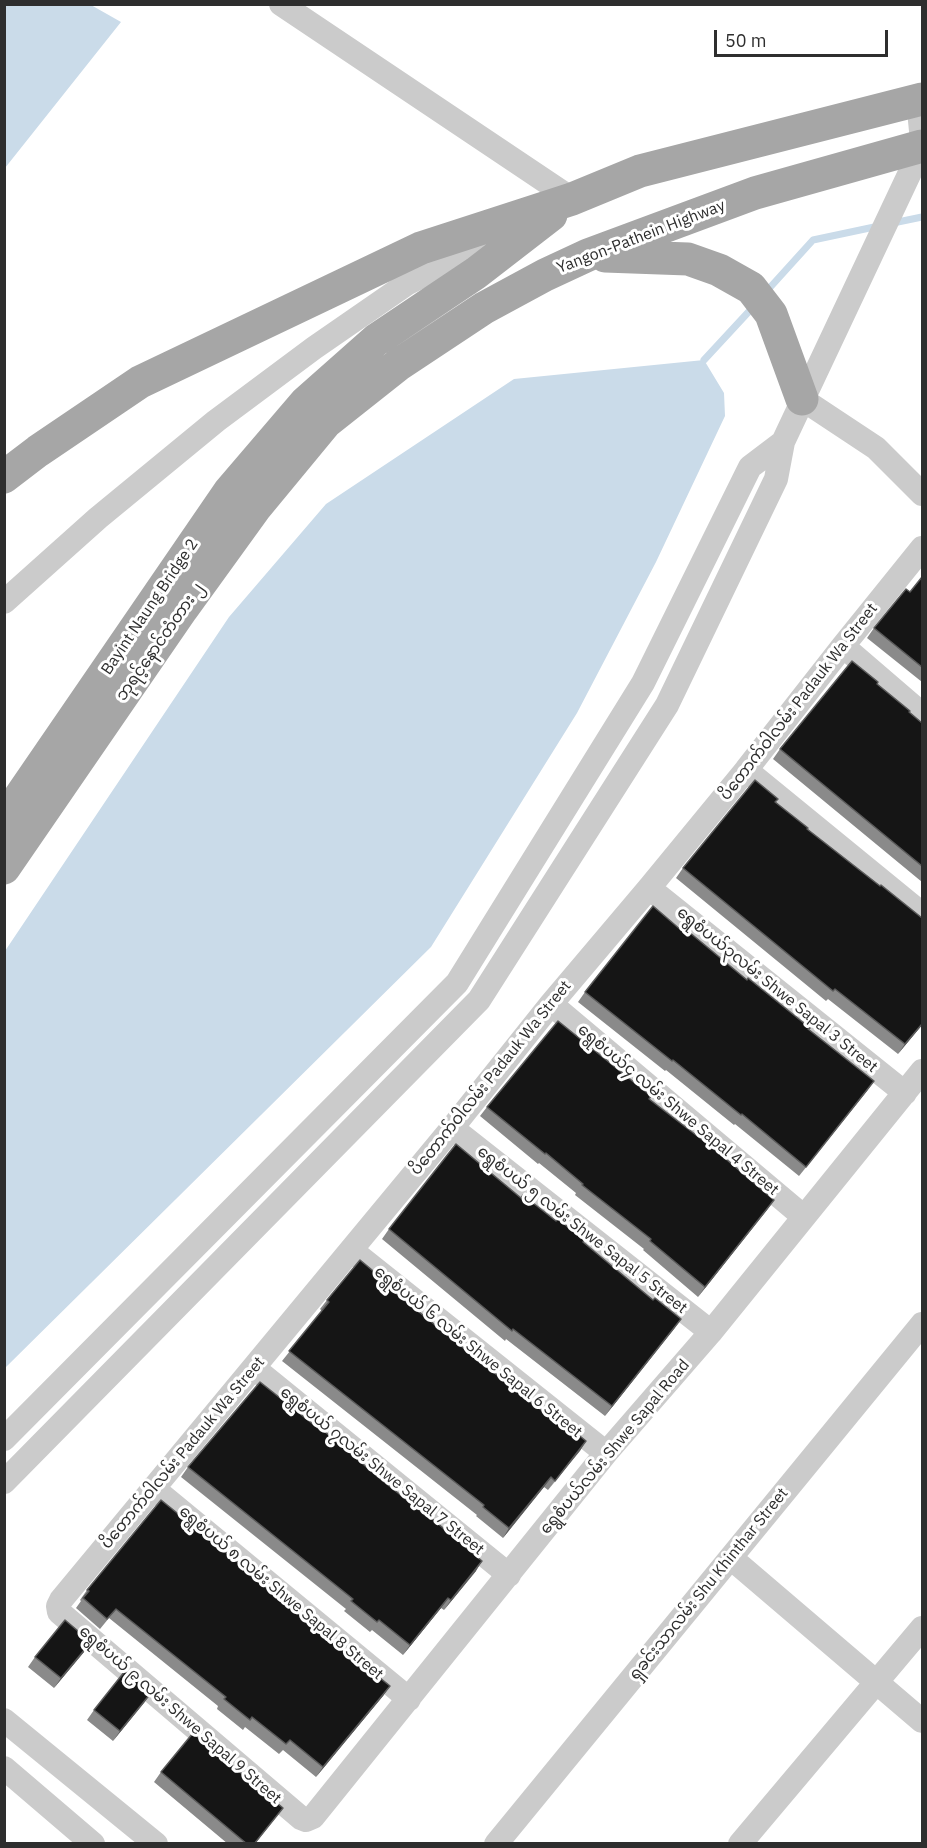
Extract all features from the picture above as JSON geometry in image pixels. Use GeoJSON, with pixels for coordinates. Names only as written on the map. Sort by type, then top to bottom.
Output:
{"type":"FeatureCollection","features":[{"type":"Feature","properties":{"kind":"main road"},"geometry":{"type":"LineString","coordinates":[[4,477],[38,451],[140,382],[422,248],[572,199],[640,171],[920,99]]}},
{"type":"Feature","properties":{"kind":"main road","name":"Yangon-Pathein Highway"},"geometry":{"type":"LineString","coordinates":[[316,412],[398,365],[484,308],[588,255],[755,193],[922,147]]}},
{"type":"Feature","properties":{"kind":"main road"},"geometry":{"type":"LineString","coordinates":[[316,412],[376,340],[476,273],[572,199]]}},
{"type":"Feature","properties":{"kind":"main road"},"geometry":{"type":"LineString","coordinates":[[588,255],[688,259],[719,270],[751,288],[771,314],[802,399]]}},
{"type":"Feature","properties":{"kind":"main road","name":"Bayint Naung Bridge 2"},"geometry":{"type":"LineString","coordinates":[[4,820],[229,492],[316,412]]}},
{"type":"Feature","properties":{"kind":"main road","name":"ဘုရင့်နောင်တံတား ၂"},"geometry":{"type":"LineString","coordinates":[[4,868],[182,609],[255,508],[316,412]]}},
{"type":"Feature","properties":{"kind":"street"},"geometry":{"type":"LineString","coordinates":[[4,602],[98,519],[216,421],[314,348],[408,283],[572,199],[281,4]]}},
{"type":"Feature","properties":{"kind":"street"},"geometry":{"type":"LineString","coordinates":[[920,99],[922,141]]}},
{"type":"Feature","properties":{"kind":"street"},"geometry":{"type":"LineString","coordinates":[[4,1482],[478,1000],[667,705],[776,479],[783,442],[922,147]]}},
{"type":"Feature","properties":{"kind":"street"},"geometry":{"type":"LineString","coordinates":[[802,399],[876,448],[922,494]]}},
{"type":"Feature","properties":{"kind":"street"},"geometry":{"type":"LineString","coordinates":[[4,1439],[457,983],[643,683],[750,467],[783,442]]}},
{"type":"Feature","properties":{"kind":"street","name":"ပိတောက်ဝါလမ်း Padauk Wa Street"},"geometry":{"type":"LineString","coordinates":[[58,1606],[452,1128],[551,1004],[746,770],[922,548]]}},
{"type":"Feature","properties":{"kind":"street"},"geometry":{"type":"LineString","coordinates":[[843,646],[922,714]]}},
{"type":"Feature","properties":{"kind":"street"},"geometry":{"type":"LineString","coordinates":[[746,770],[922,914]]}},
{"type":"Feature","properties":{"kind":"street","name":"ရွေစံပယ်၃လမ်း Shwe Sapal 3 Street"},"geometry":{"type":"LineString","coordinates":[[649,888],[905,1093]]}},
{"type":"Feature","properties":{"kind":"street","name":"ရွေစံပယ်၄ လမ်း Shwe Sapal 4 Street"},"geometry":{"type":"LineString","coordinates":[[551,1004],[804,1217]]}},
{"type":"Feature","properties":{"kind":"street","name":"ရွေစံပယ်လမ်း Shwe Sapal Road"},"geometry":{"type":"LineString","coordinates":[[306,1820],[313,1817],[606,1453],[711,1332],[922,1071]]}},
{"type":"Feature","properties":{"kind":"street","name":"ရွေစံပယ် ၅ လမ်း Shwe Sapal 5 Street"},"geometry":{"type":"LineString","coordinates":[[452,1128],[711,1332]]}},
{"type":"Feature","properties":{"kind":"street","name":"ရွေစံပယ် ၆ လမ်း Shwe Sapal 6 Street"},"geometry":{"type":"LineString","coordinates":[[351,1250],[606,1453]]}},
{"type":"Feature","properties":{"kind":"street","name":"ရှခင်းသာလမ်း Shu Khinthar Street"},"geometry":{"type":"LineString","coordinates":[[496,1844],[922,1324]]}},
{"type":"Feature","properties":{"kind":"street","name":"ရွေစံပယ် ၇လမ်း Shwe Sapal 7 Street"},"geometry":{"type":"LineString","coordinates":[[254,1368],[509,1575]]}},
{"type":"Feature","properties":{"kind":"street","name":"ရွေစံပယ် ၈ လမ်း Shwe Sapal 8 Street"},"geometry":{"type":"LineString","coordinates":[[153,1488],[409,1699]]}},
{"type":"Feature","properties":{"kind":"street"},"geometry":{"type":"LineString","coordinates":[[731,1558],[922,1721]]}},
{"type":"Feature","properties":{"kind":"street","name":"ရွေစံပယ် ၉ လမ်း Shwe Sapal 9 Street"},"geometry":{"type":"LineString","coordinates":[[58,1606],[59,1612],[306,1820]]}},
{"type":"Feature","properties":{"kind":"street"},"geometry":{"type":"LineString","coordinates":[[742,1843],[922,1628]]}},
{"type":"Feature","properties":{"kind":"street"},"geometry":{"type":"LineString","coordinates":[[4,1720],[156,1844]]}},
{"type":"Feature","properties":{"kind":"street"},"geometry":{"type":"LineString","coordinates":[[4,1768],[93,1844]]}},
{"type":"Feature","properties":{"kind":"water"},"geometry":{"type":"Polygon","coordinates":[[[5,4],[91,5],[121,22],[5,168],[5,4]]]}},
{"type":"Feature","properties":{"kind":"water"},"geometry":{"type":"Polygon","coordinates":[[[704,360],[724,393],[725,416],[656,562],[577,713],[431,947],[5,1368],[5,951],[229,617],[326,504],[514,379],[704,360]]]}},
{"type":"Feature","properties":{"kind":"building"},"geometry":{"type":"Polygon","coordinates":[[[922,577],[922,667],[874,628],[906,589],[910,592],[922,577]]]}},
{"type":"Feature","properties":{"kind":"building"},"geometry":{"type":"Polygon","coordinates":[[[852,661],[922,723],[922,866],[780,749],[852,661]]]}},
{"type":"Feature","properties":{"kind":"building"},"geometry":{"type":"Polygon","coordinates":[[[755,780],[778,799],[775,802],[807,829],[922,918],[922,1024],[905,1044],[835,989],[833,991],[683,868],[755,780]]]}},
{"type":"Feature","properties":{"kind":"building"},"geometry":{"type":"Polygon","coordinates":[[[653,906],[681,930],[683,927],[747,980],[748,978],[874,1081],[806,1167],[742,1114],[585,992],[653,906]]]}},
{"type":"Feature","properties":{"kind":"building"},"geometry":{"type":"Polygon","coordinates":[[[558,1021],[651,1096],[649,1099],[713,1148],[774,1200],[705,1287],[650,1241],[651,1239],[487,1107],[558,1021]]]}},
{"type":"Feature","properties":{"kind":"building"},"geometry":{"type":"Polygon","coordinates":[[[456,1144],[521,1198],[523,1195],[556,1221],[558,1219],[653,1300],[655,1298],[681,1319],[612,1406],[513,1329],[512,1331],[389,1229],[456,1144]]]}},
{"type":"Feature","properties":{"kind":"building"},"geometry":{"type":"Polygon","coordinates":[[[360,1260],[384,1280],[382,1282],[518,1392],[558,1423],[560,1420],[586,1441],[555,1481],[551,1477],[509,1528],[483,1507],[484,1505],[289,1351],[360,1260]]]}},
{"type":"Feature","properties":{"kind":"building"},"geometry":{"type":"Polygon","coordinates":[[[260,1382],[324,1431],[482,1561],[451,1600],[448,1598],[410,1645],[379,1620],[377,1622],[351,1601],[353,1599],[188,1467],[260,1382]]]}},
{"type":"Feature","properties":{"kind":"building"},"geometry":{"type":"Polygon","coordinates":[[[161,1500],[249,1571],[248,1573],[390,1686],[323,1767],[290,1740],[286,1744],[252,1717],[250,1720],[224,1699],[226,1697],[116,1609],[107,1619],[83,1598],[89,1591],[87,1590],[161,1500]]]}},
{"type":"Feature","properties":{"kind":"building"},"geometry":{"type":"Polygon","coordinates":[[[65,1620],[91,1642],[61,1678],[35,1657],[65,1620]]]}},
{"type":"Feature","properties":{"kind":"building"},"geometry":{"type":"Polygon","coordinates":[[[125,1671],[151,1693],[120,1731],[94,1710],[125,1671]]]}},
{"type":"Feature","properties":{"kind":"building"},"geometry":{"type":"Polygon","coordinates":[[[193,1733],[283,1808],[254,1844],[247,1844],[161,1772],[193,1733]]]}},
{"type":"Feature","properties":{"kind":"waterway"},"geometry":{"type":"LineString","coordinates":[[893,223],[922,217]]}},
{"type":"Feature","properties":{"kind":"waterway"},"geometry":{"type":"LineString","coordinates":[[765,293],[813,240],[879,226]]}},
{"type":"Feature","properties":{"kind":"waterway"},"geometry":{"type":"LineString","coordinates":[[704,360],[754,306]]}}]}
